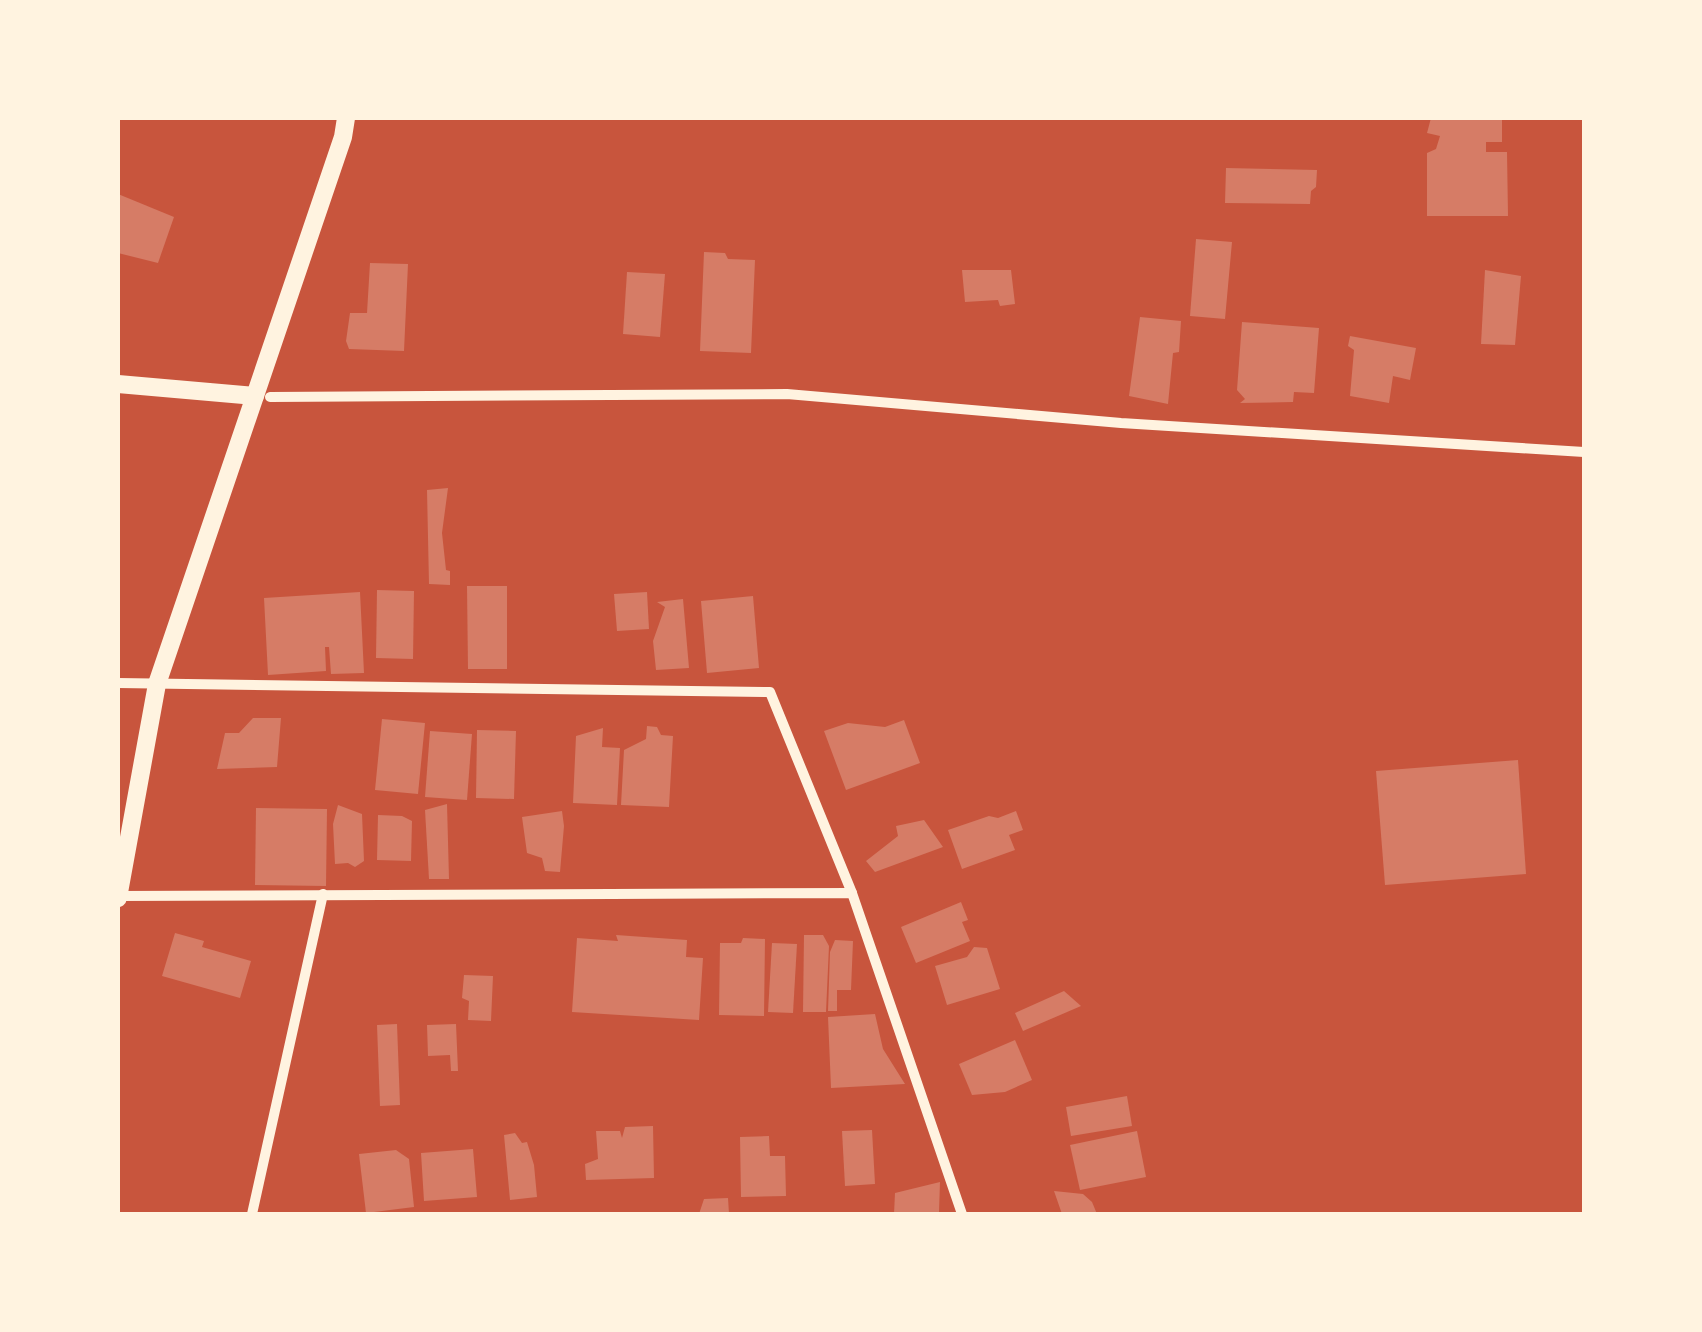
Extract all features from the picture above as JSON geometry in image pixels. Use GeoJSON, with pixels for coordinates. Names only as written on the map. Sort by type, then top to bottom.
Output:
{"type":"FeatureCollection","features":[{"type":"Feature","properties":{"kind":"street"},"geometry":{"type":"LineString","coordinates":[[346,118],[263,397],[157,684],[118,897],[852,894]]}},
{"type":"Feature","properties":{"kind":"street"},"geometry":{"type":"LineString","coordinates":[[118,384],[263,397],[787,394],[1121,423],[1584,452]]}},
{"type":"Feature","properties":{"kind":"street"},"geometry":{"type":"LineString","coordinates":[[118,683],[770,692],[852,894],[962,1214]]}},
{"type":"Feature","properties":{"kind":"street"},"geometry":{"type":"LineString","coordinates":[[252,1214],[322,894]]}},
{"type":"Feature","properties":{"kind":"building"},"geometry":{"type":"Polygon","coordinates":[[[1431,118],[1502,118],[1502,142],[1486,142],[1486,152],[1507,152],[1508,216],[1427,216],[1427,153],[1436,149],[1440,136],[1427,133],[1431,118]]]}},
{"type":"Feature","properties":{"kind":"building"},"geometry":{"type":"Polygon","coordinates":[[[1226,168],[1317,170],[1316,187],[1311,191],[1310,204],[1225,203],[1226,168]]]}},
{"type":"Feature","properties":{"kind":"building"},"geometry":{"type":"Polygon","coordinates":[[[118,194],[174,217],[158,263],[118,253],[118,194]]]}},
{"type":"Feature","properties":{"kind":"building"},"geometry":{"type":"Polygon","coordinates":[[[1196,239],[1232,242],[1225,319],[1190,316],[1196,239]]]}},
{"type":"Feature","properties":{"kind":"building"},"geometry":{"type":"Polygon","coordinates":[[[704,252],[725,253],[728,259],[755,260],[751,353],[700,351],[704,252]]]}},
{"type":"Feature","properties":{"kind":"building"},"geometry":{"type":"Polygon","coordinates":[[[370,263],[408,264],[404,351],[349,349],[346,341],[350,313],[367,313],[370,263]]]}},
{"type":"Feature","properties":{"kind":"building"},"geometry":{"type":"Polygon","coordinates":[[[962,270],[1011,270],[1015,304],[1000,306],[998,300],[965,302],[962,270]]]}},
{"type":"Feature","properties":{"kind":"building"},"geometry":{"type":"Polygon","coordinates":[[[1485,270],[1521,276],[1515,345],[1481,344],[1485,270]]]}},
{"type":"Feature","properties":{"kind":"building"},"geometry":{"type":"Polygon","coordinates":[[[627,272],[665,274],[660,337],[623,334],[627,272]]]}},
{"type":"Feature","properties":{"kind":"building"},"geometry":{"type":"Polygon","coordinates":[[[1140,317],[1181,321],[1168,404],[1129,396],[1140,317]]]}},
{"type":"Feature","properties":{"kind":"building"},"geometry":{"type":"Polygon","coordinates":[[[1242,322],[1319,328],[1314,393],[1294,392],[1293,402],[1240,403],[1245,399],[1237,390],[1242,322]]]}},
{"type":"Feature","properties":{"kind":"building"},"geometry":{"type":"Polygon","coordinates":[[[1350,336],[1416,348],[1410,380],[1393,376],[1389,403],[1350,396],[1354,350],[1348,346],[1350,336]]]}},
{"type":"Feature","properties":{"kind":"building"},"geometry":{"type":"Polygon","coordinates":[[[448,488],[442,533],[450,585],[429,584],[427,490],[448,488]]]}},
{"type":"Feature","properties":{"kind":"building"},"geometry":{"type":"Polygon","coordinates":[[[467,586],[507,586],[507,669],[468,669],[467,586]]]}},
{"type":"Feature","properties":{"kind":"building"},"geometry":{"type":"Polygon","coordinates":[[[377,590],[414,591],[413,659],[376,658],[377,590]]]}},
{"type":"Feature","properties":{"kind":"building"},"geometry":{"type":"Polygon","coordinates":[[[360,592],[364,673],[331,674],[329,647],[325,647],[326,671],[268,675],[264,598],[360,592]]]}},
{"type":"Feature","properties":{"kind":"building"},"geometry":{"type":"Polygon","coordinates":[[[647,592],[649,629],[617,631],[614,594],[647,592]]]}},
{"type":"Feature","properties":{"kind":"building"},"geometry":{"type":"Polygon","coordinates":[[[753,596],[759,668],[707,673],[701,601],[753,596]]]}},
{"type":"Feature","properties":{"kind":"building"},"geometry":{"type":"Polygon","coordinates":[[[683,599],[689,668],[656,670],[653,641],[665,607],[657,602],[683,599]]]}},
{"type":"Feature","properties":{"kind":"building"},"geometry":{"type":"Polygon","coordinates":[[[253,718],[281,718],[277,767],[217,769],[225,733],[239,733],[253,718]]]}},
{"type":"Feature","properties":{"kind":"building"},"geometry":{"type":"Polygon","coordinates":[[[382,719],[425,723],[418,794],[375,790],[382,719]]]}},
{"type":"Feature","properties":{"kind":"building"},"geometry":{"type":"Polygon","coordinates":[[[904,720],[920,763],[846,790],[824,731],[848,723],[885,727],[904,720]]]}},
{"type":"Feature","properties":{"kind":"building"},"geometry":{"type":"Polygon","coordinates":[[[647,726],[657,727],[661,735],[673,736],[669,807],[621,805],[624,750],[646,739],[647,726]]]}},
{"type":"Feature","properties":{"kind":"building"},"geometry":{"type":"Polygon","coordinates":[[[603,728],[602,747],[620,748],[617,805],[573,803],[576,736],[603,728]]]}},
{"type":"Feature","properties":{"kind":"building"},"geometry":{"type":"Polygon","coordinates":[[[477,730],[516,731],[514,799],[476,798],[477,730]]]}},
{"type":"Feature","properties":{"kind":"building"},"geometry":{"type":"Polygon","coordinates":[[[430,731],[472,734],[467,800],[425,797],[430,731]]]}},
{"type":"Feature","properties":{"kind":"building"},"geometry":{"type":"Polygon","coordinates":[[[1518,760],[1526,874],[1385,885],[1376,771],[1518,760]]]}},
{"type":"Feature","properties":{"kind":"building"},"geometry":{"type":"Polygon","coordinates":[[[447,804],[449,879],[429,879],[425,810],[447,804]]]}},
{"type":"Feature","properties":{"kind":"building"},"geometry":{"type":"Polygon","coordinates":[[[338,805],[362,814],[364,861],[355,867],[335,864],[333,824],[338,805]]]}},
{"type":"Feature","properties":{"kind":"building"},"geometry":{"type":"Polygon","coordinates":[[[256,808],[327,809],[326,886],[255,885],[256,808]]]}},
{"type":"Feature","properties":{"kind":"building"},"geometry":{"type":"Polygon","coordinates":[[[562,811],[560,872],[545,871],[542,858],[527,853],[522,817],[562,811]]]}},
{"type":"Feature","properties":{"kind":"building"},"geometry":{"type":"Polygon","coordinates":[[[1016,811],[1023,830],[1009,835],[1015,850],[962,869],[948,830],[1016,811]]]}},
{"type":"Feature","properties":{"kind":"building"},"geometry":{"type":"Polygon","coordinates":[[[378,815],[402,816],[412,821],[411,861],[377,860],[378,815]]]}},
{"type":"Feature","properties":{"kind":"building"},"geometry":{"type":"Polygon","coordinates":[[[924,820],[943,847],[875,872],[866,861],[898,836],[896,826],[924,820]]]}},
{"type":"Feature","properties":{"kind":"building"},"geometry":{"type":"Polygon","coordinates":[[[961,902],[968,920],[962,922],[970,941],[916,963],[901,927],[961,902]]]}},
{"type":"Feature","properties":{"kind":"building"},"geometry":{"type":"Polygon","coordinates":[[[175,933],[204,941],[202,947],[251,961],[240,998],[162,976],[175,933]]]}},
{"type":"Feature","properties":{"kind":"building"},"geometry":{"type":"Polygon","coordinates":[[[616,935],[687,940],[686,957],[703,958],[699,1020],[572,1012],[577,938],[618,941],[616,935]]]}},
{"type":"Feature","properties":{"kind":"building"},"geometry":{"type":"Polygon","coordinates":[[[804,935],[823,935],[829,946],[826,1012],[803,1012],[804,935]]]}},
{"type":"Feature","properties":{"kind":"building"},"geometry":{"type":"Polygon","coordinates":[[[743,938],[765,939],[764,1016],[719,1015],[720,943],[741,943],[743,938]]]}},
{"type":"Feature","properties":{"kind":"building"},"geometry":{"type":"Polygon","coordinates":[[[835,940],[853,941],[851,990],[837,990],[837,1011],[828,1011],[830,952],[835,940]]]}},
{"type":"Feature","properties":{"kind":"building"},"geometry":{"type":"Polygon","coordinates":[[[772,943],[797,944],[793,1013],[768,1012],[772,943]]]}},
{"type":"Feature","properties":{"kind":"building"},"geometry":{"type":"Polygon","coordinates":[[[974,947],[987,948],[1000,989],[947,1005],[935,966],[967,957],[974,947]]]}},
{"type":"Feature","properties":{"kind":"building"},"geometry":{"type":"Polygon","coordinates":[[[464,975],[493,976],[491,1021],[468,1020],[469,1001],[462,998],[464,975]]]}},
{"type":"Feature","properties":{"kind":"building"},"geometry":{"type":"Polygon","coordinates":[[[1064,991],[1081,1006],[1023,1031],[1015,1013],[1064,991]]]}},
{"type":"Feature","properties":{"kind":"building"},"geometry":{"type":"Polygon","coordinates":[[[875,1014],[883,1049],[905,1084],[831,1088],[828,1017],[875,1014]]]}},
{"type":"Feature","properties":{"kind":"building"},"geometry":{"type":"Polygon","coordinates":[[[397,1024],[400,1105],[380,1106],[377,1025],[397,1024]]]}},
{"type":"Feature","properties":{"kind":"building"},"geometry":{"type":"Polygon","coordinates":[[[456,1024],[458,1071],[451,1071],[450,1055],[428,1056],[427,1025],[456,1024]]]}},
{"type":"Feature","properties":{"kind":"building"},"geometry":{"type":"Polygon","coordinates":[[[1015,1040],[1032,1080],[1005,1092],[972,1095],[959,1064],[1015,1040]]]}},
{"type":"Feature","properties":{"kind":"building"},"geometry":{"type":"Polygon","coordinates":[[[1127,1096],[1132,1126],[1071,1136],[1066,1107],[1127,1096]]]}},
{"type":"Feature","properties":{"kind":"building"},"geometry":{"type":"Polygon","coordinates":[[[653,1126],[654,1178],[586,1180],[585,1164],[598,1159],[596,1131],[620,1131],[622,1138],[625,1127],[653,1126]]]}},
{"type":"Feature","properties":{"kind":"building"},"geometry":{"type":"Polygon","coordinates":[[[872,1130],[875,1184],[845,1186],[842,1131],[872,1130]]]}},
{"type":"Feature","properties":{"kind":"building"},"geometry":{"type":"Polygon","coordinates":[[[1137,1131],[1146,1177],[1080,1190],[1070,1145],[1137,1131]]]}},
{"type":"Feature","properties":{"kind":"building"},"geometry":{"type":"Polygon","coordinates":[[[515,1133],[522,1143],[527,1142],[537,1197],[510,1200],[504,1135],[515,1133]]]}},
{"type":"Feature","properties":{"kind":"building"},"geometry":{"type":"Polygon","coordinates":[[[769,1136],[770,1156],[785,1156],[786,1196],[741,1197],[740,1137],[769,1136]]]}},
{"type":"Feature","properties":{"kind":"building"},"geometry":{"type":"Polygon","coordinates":[[[473,1149],[477,1197],[424,1201],[421,1153],[473,1149]]]}},
{"type":"Feature","properties":{"kind":"building"},"geometry":{"type":"Polygon","coordinates":[[[396,1150],[409,1159],[414,1207],[366,1213],[359,1154],[396,1150]]]}},
{"type":"Feature","properties":{"kind":"building"},"geometry":{"type":"Polygon","coordinates":[[[940,1182],[939,1212],[894,1214],[895,1193],[940,1182]]]}},
{"type":"Feature","properties":{"kind":"building"},"geometry":{"type":"Polygon","coordinates":[[[1054,1191],[1083,1194],[1097,1214],[1062,1214],[1054,1191]]]}},
{"type":"Feature","properties":{"kind":"building"},"geometry":{"type":"Polygon","coordinates":[[[728,1198],[729,1214],[699,1214],[704,1199],[728,1198]]]}}]}
